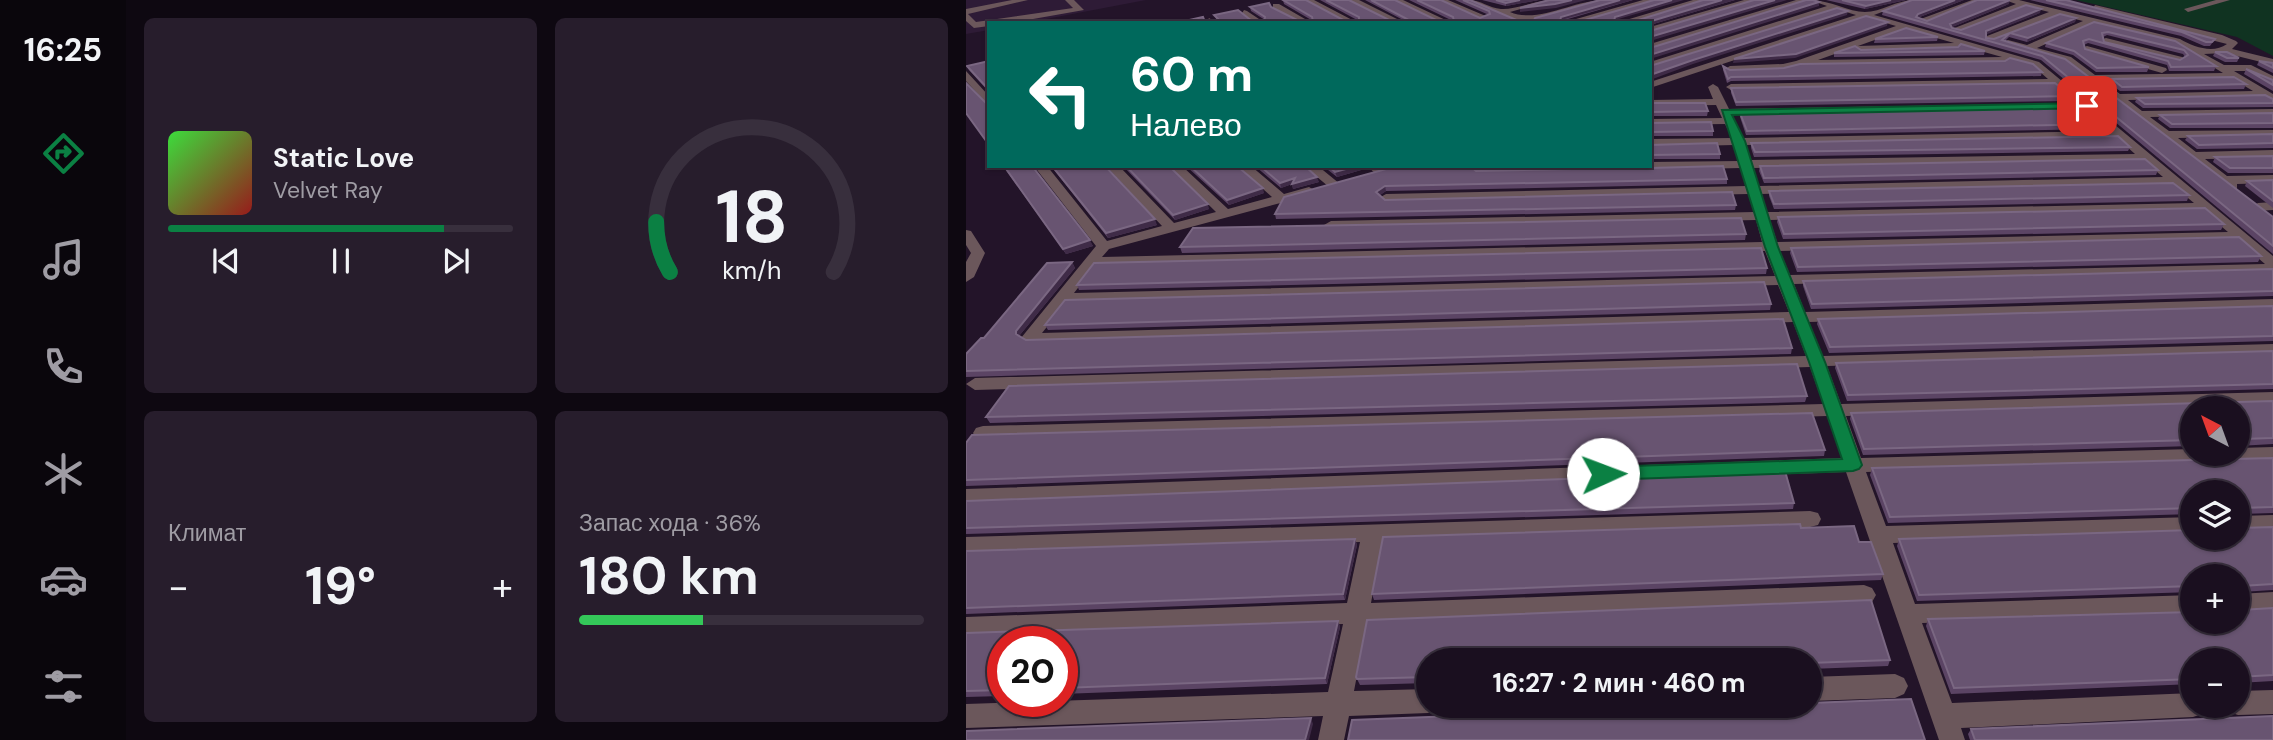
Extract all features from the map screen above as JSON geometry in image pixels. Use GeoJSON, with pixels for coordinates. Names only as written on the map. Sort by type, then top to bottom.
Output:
{"type":"FeatureCollection","features":[{"type":"Feature","properties":{"kind":"street"},"geometry":{"type":"LineString","coordinates":[[969,0],[979,10]]}},
{"type":"Feature","properties":{"kind":"street"},"geometry":{"type":"LineString","coordinates":[[987,23],[974,25],[966,14],[1024,0]]}},
{"type":"Feature","properties":{"kind":"street"},"geometry":{"type":"LineString","coordinates":[[1004,21],[1080,10],[1069,0]]}},
{"type":"Feature","properties":{"kind":"street"},"geometry":{"type":"LineString","coordinates":[[1308,0],[1350,21]]}},
{"type":"Feature","properties":{"kind":"street"},"geometry":{"type":"LineString","coordinates":[[1353,0],[1397,21]]}},
{"type":"Feature","properties":{"kind":"street"},"geometry":{"type":"LineString","coordinates":[[1396,0],[1443,21]]}},
{"type":"Feature","properties":{"kind":"street"},"geometry":{"type":"LineString","coordinates":[[1441,0],[1492,21]]}},
{"type":"Feature","properties":{"kind":"street"},"geometry":{"type":"LineString","coordinates":[[1472,0],[1525,21],[1600,0]]}},
{"type":"Feature","properties":{"kind":"street"},"geometry":{"type":"LineString","coordinates":[[1482,4],[1500,0]]}},
{"type":"Feature","properties":{"kind":"street"},"geometry":{"type":"LineString","coordinates":[[1501,12],[1549,0]]}},
{"type":"Feature","properties":{"kind":"street"},"geometry":{"type":"LineString","coordinates":[[1574,21],[1653,0]]}},
{"type":"Feature","properties":{"kind":"street"},"geometry":{"type":"LineString","coordinates":[[1627,21],[1702,0]]}},
{"type":"Feature","properties":{"kind":"street"},"geometry":{"type":"LineString","coordinates":[[1652,29],[1753,0]]}},
{"type":"Feature","properties":{"kind":"street"},"geometry":{"type":"LineString","coordinates":[[1652,46],[1805,0]]}},
{"type":"Feature","properties":{"kind":"street"},"geometry":{"type":"LineString","coordinates":[[1814,0],[2036,64],[2273,265]]}},
{"type":"Feature","properties":{"kind":"street"},"geometry":{"type":"LineString","coordinates":[[1652,64],[1856,0]]}},
{"type":"Feature","properties":{"kind":"street"},"geometry":{"type":"LineString","coordinates":[[1652,84],[1910,0]]}},
{"type":"Feature","properties":{"kind":"street"},"geometry":{"type":"LineString","coordinates":[[1922,20],[1980,0]]}},
{"type":"Feature","properties":{"kind":"street"},"geometry":{"type":"LineString","coordinates":[[2009,0],[2177,41],[2268,97]]}},
{"type":"Feature","properties":{"kind":"street"},"geometry":{"type":"LineString","coordinates":[[2188,9],[2226,0]]}},
{"type":"Feature","properties":{"kind":"street"},"geometry":{"type":"LineString","coordinates":[[1956,29],[2024,4]]}},
{"type":"Feature","properties":{"kind":"street"},"geometry":{"type":"LineString","coordinates":[[1276,6],[1304,21]]}},
{"type":"Feature","properties":{"kind":"street"},"geometry":{"type":"LineString","coordinates":[[2086,6],[2219,37],[2234,43],[2225,50]]}},
{"type":"Feature","properties":{"kind":"street"},"geometry":{"type":"LineString","coordinates":[[1881,9],[2068,59],[2256,202],[2273,218]]}},
{"type":"Feature","properties":{"kind":"street"},"geometry":{"type":"LineString","coordinates":[[1990,38],[2058,12]]}},
{"type":"Feature","properties":{"kind":"street"},"geometry":{"type":"LineString","coordinates":[[1244,13],[1258,21]]}},
{"type":"Feature","properties":{"kind":"street"},"geometry":{"type":"LineString","coordinates":[[2028,48],[2092,20]]}},
{"type":"Feature","properties":{"kind":"street"},"geometry":{"type":"LineString","coordinates":[[1730,69],[1783,67],[1906,26]]}},
{"type":"Feature","properties":{"kind":"street"},"geometry":{"type":"LineString","coordinates":[[2068,59],[2130,30]]}},
{"type":"Feature","properties":{"kind":"street"},"geometry":{"type":"LineString","coordinates":[[2106,41],[2179,59]]}},
{"type":"Feature","properties":{"kind":"street"},"geometry":{"type":"LineString","coordinates":[[1843,48],[1975,46]]}},
{"type":"Feature","properties":{"kind":"street"},"geometry":{"type":"LineString","coordinates":[[2087,49],[2162,69]]}},
{"type":"Feature","properties":{"kind":"street"},"geometry":{"type":"LineString","coordinates":[[2194,51],[2225,50],[2273,62]]}},
{"type":"Feature","properties":{"kind":"street"},"geometry":{"type":"LineString","coordinates":[[1799,63],[2025,60]]}},
{"type":"Feature","properties":{"kind":"street"},"geometry":{"type":"LineString","coordinates":[[2222,68],[2251,68],[2273,80]]}},
{"type":"Feature","properties":{"kind":"street"},"geometry":{"type":"LineString","coordinates":[[1652,72],[1669,79]]}},
{"type":"Feature","properties":{"kind":"street"},"geometry":{"type":"LineString","coordinates":[[966,74],[987,100]]}},
{"type":"Feature","properties":{"kind":"street"},"geometry":{"type":"LineString","coordinates":[[2093,78],[2235,76]]}},
{"type":"Feature","properties":{"kind":"street"},"geometry":{"type":"LineString","coordinates":[[1652,121],[1724,102],[2058,82]]}},
{"type":"Feature","properties":{"kind":"street"},"geometry":{"type":"LineString","coordinates":[[2117,97],[2268,97]]}},
{"type":"Feature","properties":{"kind":"street"},"geometry":{"type":"LineString","coordinates":[[1724,102],[1739,141],[1771,247],[1817,362],[1948,728],[2180,706]]}},
{"type":"Feature","properties":{"kind":"street"},"geometry":{"type":"LineString","coordinates":[[1652,103],[2087,106]]}},
{"type":"Feature","properties":{"kind":"street"},"geometry":{"type":"LineString","coordinates":[[2139,114],[2273,112]]}},
{"type":"Feature","properties":{"kind":"street"},"geometry":{"type":"LineString","coordinates":[[2166,135],[2273,133]]}},
{"type":"Feature","properties":{"kind":"street"},"geometry":{"type":"LineString","coordinates":[[1652,143],[2120,134]]}},
{"type":"Feature","properties":{"kind":"street"},"geometry":{"type":"LineString","coordinates":[[2193,156],[2273,154]]}},
{"type":"Feature","properties":{"kind":"street"},"geometry":{"type":"LineString","coordinates":[[1652,166],[2147,157]]}},
{"type":"Feature","properties":{"kind":"street"},"geometry":{"type":"LineString","coordinates":[[1042,168],[1104,246]]}},
{"type":"Feature","properties":{"kind":"street"},"geometry":{"type":"LineString","coordinates":[[1114,168],[1171,228]]}},
{"type":"Feature","properties":{"kind":"street"},"geometry":{"type":"LineString","coordinates":[[1177,168],[1225,213]]}},
{"type":"Feature","properties":{"kind":"street"},"geometry":{"type":"LineString","coordinates":[[1245,168],[1281,198]]}},
{"type":"Feature","properties":{"kind":"street"},"geometry":{"type":"LineString","coordinates":[[1315,168],[1345,181]]}},
{"type":"Feature","properties":{"kind":"street"},"geometry":{"type":"LineString","coordinates":[[1477,169],[1525,168]]}},
{"type":"Feature","properties":{"kind":"street"},"geometry":{"type":"LineString","coordinates":[[1377,169],[1345,181],[1104,246],[1029,338],[2273,304]]}},
{"type":"Feature","properties":{"kind":"street"},"geometry":{"type":"LineString","coordinates":[[2224,180],[2273,179]]}},
{"type":"Feature","properties":{"kind":"street"},"geometry":{"type":"LineString","coordinates":[[1385,198],[2176,181]]}},
{"type":"Feature","properties":{"kind":"street"},"geometry":{"type":"LineString","coordinates":[[1312,226],[2206,207]]}},
{"type":"Feature","properties":{"kind":"street"},"geometry":{"type":"LineString","coordinates":[[966,234],[978,253],[966,277]]}},
{"type":"Feature","properties":{"kind":"street"},"geometry":{"type":"LineString","coordinates":[[1091,262],[2241,236]]}},
{"type":"Feature","properties":{"kind":"street"},"geometry":{"type":"LineString","coordinates":[[1062,298],[2273,265]]}},
{"type":"Feature","properties":{"kind":"street"},"geometry":{"type":"LineString","coordinates":[[975,384],[2273,349]]}},
{"type":"Feature","properties":{"kind":"street"},"geometry":{"type":"LineString","coordinates":[[983,433],[2273,398]]}},
{"type":"Feature","properties":{"kind":"street"},"geometry":{"type":"LineString","coordinates":[[966,496],[1853,465],[2273,454]]}},
{"type":"Feature","properties":{"kind":"street"},"geometry":{"type":"LineString","coordinates":[[966,546],[1810,519]]}},
{"type":"Feature","properties":{"kind":"street"},"geometry":{"type":"LineString","coordinates":[[2250,524],[2273,523]]}},
{"type":"Feature","properties":{"kind":"street"},"geometry":{"type":"LineString","coordinates":[[1877,535],[2180,525]]}},
{"type":"Feature","properties":{"kind":"street"},"geometry":{"type":"LineString","coordinates":[[1331,740],[1373,533]]}},
{"type":"Feature","properties":{"kind":"street"},"geometry":{"type":"LineString","coordinates":[[966,627],[1864,595]]}},
{"type":"Feature","properties":{"kind":"street"},"geometry":{"type":"LineString","coordinates":[[2250,604],[2273,603]]}},
{"type":"Feature","properties":{"kind":"street"},"geometry":{"type":"LineString","coordinates":[[1905,614],[2180,605]]}},
{"type":"Feature","properties":{"kind":"street"},"geometry":{"type":"LineString","coordinates":[[1822,689],[1895,686]]}},
{"type":"Feature","properties":{"kind":"street"},"geometry":{"type":"LineString","coordinates":[[966,716],[1416,701]]}},
{"type":"Feature","properties":{"kind":"street"},"geometry":{"type":"LineString","coordinates":[[2250,703],[2273,702]]}},
{"type":"Feature","properties":{"kind":"shaded area"},"geometry":{"type":"Polygon","coordinates":[[[966,0],[1146,0],[1036,21],[987,21],[987,30],[966,34],[966,0]]]}},
{"type":"Feature","properties":{"kind":"green space"},"geometry":{"type":"Polygon","coordinates":[[[2076,0],[2273,0],[2273,56],[2237,37],[2076,0]]]}},
{"type":"Feature","properties":{"kind":"building"},"geometry":{"type":"Polygon","coordinates":[[[1283,0],[1306,0],[1345,21],[1313,21],[1312,17],[1283,0]]]}},
{"type":"Feature","properties":{"kind":"building"},"geometry":{"type":"Polygon","coordinates":[[[1326,0],[1349,0],[1391,21],[1359,21],[1359,17],[1326,0]]]}},
{"type":"Feature","properties":{"kind":"building"},"geometry":{"type":"Polygon","coordinates":[[[1371,0],[1395,0],[1438,21],[1405,21],[1407,19],[1371,0]]]}},
{"type":"Feature","properties":{"kind":"building"},"geometry":{"type":"Polygon","coordinates":[[[1417,0],[1441,0],[1480,18],[1490,14],[1489,11],[1463,0],[1470,0],[1519,21],[1454,21],[1453,17],[1417,0]]]}},
{"type":"Feature","properties":{"kind":"building"},"geometry":{"type":"Polygon","coordinates":[[[1496,0],[1520,0],[1506,3],[1496,0]]]}},
{"type":"Feature","properties":{"kind":"building"},"geometry":{"type":"Polygon","coordinates":[[[1549,0],[1572,0],[1520,8],[1549,0]]]}},
{"type":"Feature","properties":{"kind":"building"},"geometry":{"type":"Polygon","coordinates":[[[1600,0],[1620,0],[1561,17],[1560,21],[1534,21],[1535,18],[1600,0]]]}},
{"type":"Feature","properties":{"kind":"building"},"geometry":{"type":"Polygon","coordinates":[[[1654,0],[1672,0],[1615,17],[1614,21],[1581,21],[1654,0]]]}},
{"type":"Feature","properties":{"kind":"building"},"geometry":{"type":"Polygon","coordinates":[[[1703,0],[1722,0],[1651,21],[1635,21],[1703,0]]]}},
{"type":"Feature","properties":{"kind":"building"},"geometry":{"type":"Polygon","coordinates":[[[1754,0],[1775,0],[1652,36],[1652,30],[1754,0]]]}},
{"type":"Feature","properties":{"kind":"building"},"geometry":{"type":"Polygon","coordinates":[[[1806,0],[1819,2],[1652,54],[1652,47],[1806,0]]]}},
{"type":"Feature","properties":{"kind":"building"},"geometry":{"type":"Polygon","coordinates":[[[1842,0],[1891,0],[1866,6],[1842,0]]]}},
{"type":"Feature","properties":{"kind":"building"},"geometry":{"type":"Polygon","coordinates":[[[1912,0],[1955,0],[1916,17],[1927,21],[1977,0],[2010,0],[1950,24],[1952,28],[1961,30],[2026,5],[2041,9],[1986,31],[1986,38],[1994,39],[2060,14],[2076,18],[2028,38],[2010,33],[2002,40],[2065,59],[2273,217],[2273,246],[2042,56],[1883,11],[1912,0]]]}},
{"type":"Feature","properties":{"kind":"building"},"geometry":{"type":"Polygon","coordinates":[[[2046,0],[2066,0],[2215,39],[2206,42],[2182,32],[2046,0]]]}},
{"type":"Feature","properties":{"kind":"building"},"geometry":{"type":"Polygon","coordinates":[[[1269,3],[1271,7],[1299,21],[1264,21],[1265,17],[1250,7],[1269,3]]]}},
{"type":"Feature","properties":{"kind":"building"},"geometry":{"type":"Polygon","coordinates":[[[1837,8],[1848,11],[1652,74],[1652,65],[1837,8]]]}},
{"type":"Feature","properties":{"kind":"building"},"geometry":{"type":"Polygon","coordinates":[[[1238,10],[1252,21],[1217,21],[1214,15],[1238,10]]]}},
{"type":"Feature","properties":{"kind":"building"},"geometry":{"type":"Polygon","coordinates":[[[1866,16],[1888,22],[1796,54],[1734,59],[1866,16]]]}},
{"type":"Feature","properties":{"kind":"building"},"geometry":{"type":"Polygon","coordinates":[[[1203,17],[1205,21],[1185,21],[1203,17]]]}},
{"type":"Feature","properties":{"kind":"building"},"geometry":{"type":"Polygon","coordinates":[[[2094,22],[2175,41],[2216,66],[2171,67],[2168,61],[2089,39],[2083,41],[2085,49],[2149,67],[2097,68],[2074,51],[2046,43],[2094,22]],[[2108,32],[2102,33],[2104,42],[2180,60],[2188,55],[2184,50],[2108,32]]]}},
{"type":"Feature","properties":{"kind":"building"},"geometry":{"type":"Polygon","coordinates":[[[1906,28],[1938,37],[1875,39],[1906,28]]]}},
{"type":"Feature","properties":{"kind":"building"},"geometry":{"type":"Polygon","coordinates":[[[1961,44],[1985,51],[1834,53],[1855,46],[1861,50],[1958,47],[1961,44]]]}},
{"type":"Feature","properties":{"kind":"building"},"geometry":{"type":"Polygon","coordinates":[[[2215,52],[2227,52],[2239,58],[2227,58],[2215,52]]]}},
{"type":"Feature","properties":{"kind":"building"},"geometry":{"type":"Polygon","coordinates":[[[2010,58],[2033,64],[2042,72],[1728,79],[1723,66],[1730,70],[1784,68],[1800,64],[2005,61],[2010,58]]]}},
{"type":"Feature","properties":{"kind":"building"},"geometry":{"type":"Polygon","coordinates":[[[987,61],[987,88],[967,66],[987,61]]]}},
{"type":"Feature","properties":{"kind":"building"},"geometry":{"type":"Polygon","coordinates":[[[2259,61],[2273,63],[2273,68],[2259,61]]]}},
{"type":"Feature","properties":{"kind":"building"},"geometry":{"type":"Polygon","coordinates":[[[2246,69],[2273,80],[2273,85],[2246,69]]]}},
{"type":"Feature","properties":{"kind":"building"},"geometry":{"type":"Polygon","coordinates":[[[2234,77],[2246,84],[2122,87],[2112,79],[2234,77]]]}},
{"type":"Feature","properties":{"kind":"building"},"geometry":{"type":"Polygon","coordinates":[[[966,83],[987,104],[987,142],[966,113],[966,83]]]}},
{"type":"Feature","properties":{"kind":"building"},"geometry":{"type":"Polygon","coordinates":[[[2055,83],[2071,96],[1736,102],[1731,88],[2055,83]]]}},
{"type":"Feature","properties":{"kind":"building"},"geometry":{"type":"Polygon","coordinates":[[[2265,95],[2273,99],[2273,103],[2145,104],[2137,98],[2265,95]]]}},
{"type":"Feature","properties":{"kind":"building"},"geometry":{"type":"Polygon","coordinates":[[[1652,103],[1705,103],[1708,111],[1652,112],[1652,103]]]}},
{"type":"Feature","properties":{"kind":"building"},"geometry":{"type":"Polygon","coordinates":[[[2084,107],[2104,124],[1747,131],[1740,113],[2084,107]]]}},
{"type":"Feature","properties":{"kind":"building"},"geometry":{"type":"Polygon","coordinates":[[[2273,113],[2273,123],[2172,124],[2160,115],[2273,113]]]}},
{"type":"Feature","properties":{"kind":"building"},"geometry":{"type":"Polygon","coordinates":[[[1711,122],[1713,131],[1652,132],[1652,123],[1711,122]]]}},
{"type":"Feature","properties":{"kind":"building"},"geometry":{"type":"Polygon","coordinates":[[[2273,134],[2273,143],[2199,145],[2188,136],[2273,134]]]}},
{"type":"Feature","properties":{"kind":"building"},"geometry":{"type":"Polygon","coordinates":[[[2118,136],[2130,147],[1755,152],[1751,143],[2118,136]]]}},
{"type":"Feature","properties":{"kind":"building"},"geometry":{"type":"Polygon","coordinates":[[[1717,143],[1720,154],[1652,155],[1652,145],[1717,143]]]}},
{"type":"Feature","properties":{"kind":"building"},"geometry":{"type":"Polygon","coordinates":[[[2273,156],[2273,168],[2230,168],[2215,157],[2273,156]]]}},
{"type":"Feature","properties":{"kind":"building"},"geometry":{"type":"Polygon","coordinates":[[[2145,159],[2158,170],[1764,178],[1760,166],[2145,159]]]}},
{"type":"Feature","properties":{"kind":"building"},"geometry":{"type":"Polygon","coordinates":[[[1723,166],[1727,179],[1385,186],[1376,192],[1385,200],[1732,192],[1736,205],[1275,214],[1284,197],[1390,168],[1472,168],[1476,171],[1723,166]]]}},
{"type":"Feature","properties":{"kind":"building"},"geometry":{"type":"Polygon","coordinates":[[[1005,168],[1034,168],[1090,240],[1063,249],[1005,168]]]}},
{"type":"Feature","properties":{"kind":"building"},"geometry":{"type":"Polygon","coordinates":[[[1054,168],[1107,168],[1155,219],[1106,233],[1054,168]]]}},
{"type":"Feature","properties":{"kind":"building"},"geometry":{"type":"Polygon","coordinates":[[[1128,168],[1171,168],[1208,204],[1173,215],[1128,168]]]}},
{"type":"Feature","properties":{"kind":"building"},"geometry":{"type":"Polygon","coordinates":[[[1192,168],[1239,168],[1263,188],[1227,200],[1192,168]]]}},
{"type":"Feature","properties":{"kind":"building"},"geometry":{"type":"Polygon","coordinates":[[[1262,168],[1307,168],[1317,177],[1292,184],[1295,178],[1280,183],[1262,168]]]}},
{"type":"Feature","properties":{"kind":"building"},"geometry":{"type":"Polygon","coordinates":[[[1330,168],[1350,168],[1335,172],[1330,168]]]}},
{"type":"Feature","properties":{"kind":"building"},"geometry":{"type":"Polygon","coordinates":[[[2273,180],[2273,201],[2247,181],[2273,180]]]}},
{"type":"Feature","properties":{"kind":"building"},"geometry":{"type":"Polygon","coordinates":[[[2173,183],[2189,195],[1774,204],[1769,191],[2173,183]]]}},
{"type":"Feature","properties":{"kind":"building"},"geometry":{"type":"Polygon","coordinates":[[[2205,208],[2224,224],[1784,234],[1778,217],[2205,208]]]}},
{"type":"Feature","properties":{"kind":"building"},"geometry":{"type":"Polygon","coordinates":[[[1741,218],[1746,234],[1180,247],[1193,228],[1741,218]]]}},
{"type":"Feature","properties":{"kind":"building"},"geometry":{"type":"Polygon","coordinates":[[[2239,237],[2261,256],[1798,267],[1791,248],[2239,237]]]}},
{"type":"Feature","properties":{"kind":"building"},"geometry":{"type":"Polygon","coordinates":[[[1761,248],[1767,268],[1077,285],[1094,263],[1761,248]]]}},
{"type":"Feature","properties":{"kind":"building"},"geometry":{"type":"Polygon","coordinates":[[[1072,262],[1016,334],[1026,340],[1783,319],[1792,348],[966,371],[966,354],[984,338],[1047,263],[1072,262]]]}},
{"type":"Feature","properties":{"kind":"building"},"geometry":{"type":"Polygon","coordinates":[[[2273,269],[2273,291],[1812,304],[1803,281],[2273,269]]]}},
{"type":"Feature","properties":{"kind":"building"},"geometry":{"type":"Polygon","coordinates":[[[1764,282],[1771,304],[1045,325],[1065,300],[1764,282]]]}},
{"type":"Feature","properties":{"kind":"building"},"geometry":{"type":"Polygon","coordinates":[[[2273,306],[2273,336],[1830,347],[1818,319],[2273,306]]]}},
{"type":"Feature","properties":{"kind":"building"},"geometry":{"type":"Polygon","coordinates":[[[2273,351],[2273,384],[1848,395],[1836,363],[2273,351]]]}},
{"type":"Feature","properties":{"kind":"building"},"geometry":{"type":"Polygon","coordinates":[[[1797,364],[1807,396],[986,417],[1009,386],[1797,364]]]}},
{"type":"Feature","properties":{"kind":"building"},"geometry":{"type":"Polygon","coordinates":[[[2273,401],[2273,438],[2250,439],[2250,402],[2273,401]]]}},
{"type":"Feature","properties":{"kind":"building"},"geometry":{"type":"Polygon","coordinates":[[[2180,404],[2180,440],[1864,449],[1851,413],[2180,404]]]}},
{"type":"Feature","properties":{"kind":"building"},"geometry":{"type":"Polygon","coordinates":[[[1812,413],[1825,450],[966,480],[966,443],[972,435],[1812,413]]]}},
{"type":"Feature","properties":{"kind":"building"},"geometry":{"type":"Polygon","coordinates":[[[2273,458],[2273,507],[2250,508],[2250,480],[2180,480],[2180,508],[1890,517],[1872,468],[2180,460],[2180,466],[2250,466],[2250,459],[2273,458]]]}},
{"type":"Feature","properties":{"kind":"building"},"geometry":{"type":"Polygon","coordinates":[[[1785,471],[1794,503],[966,528],[966,501],[1785,471]]]}},
{"type":"Feature","properties":{"kind":"building"},"geometry":{"type":"Polygon","coordinates":[[[1800,524],[1801,528],[1854,526],[1859,542],[1871,542],[1883,574],[1372,594],[1383,537],[1800,524]]]}},
{"type":"Feature","properties":{"kind":"building"},"geometry":{"type":"Polygon","coordinates":[[[2273,527],[2273,584],[2250,585],[2250,564],[2180,564],[2180,586],[1919,595],[1899,539],[2180,530],[2180,550],[2250,550],[2250,528],[2273,527]]]}},
{"type":"Feature","properties":{"kind":"building"},"geometry":{"type":"Polygon","coordinates":[[[1355,539],[1343,594],[966,608],[966,551],[1355,539]]]}},
{"type":"Feature","properties":{"kind":"building"},"geometry":{"type":"Polygon","coordinates":[[[1871,600],[1890,660],[1822,663],[1822,648],[1416,648],[1416,677],[1357,679],[1367,620],[1871,600]]]}},
{"type":"Feature","properties":{"kind":"building"},"geometry":{"type":"Polygon","coordinates":[[[2273,608],[2273,675],[2250,676],[2250,648],[2180,648],[2180,679],[1954,688],[1928,619],[2180,612],[2180,634],[2250,634],[2250,609],[2273,608]]]}},
{"type":"Feature","properties":{"kind":"building"},"geometry":{"type":"Polygon","coordinates":[[[1338,621],[1325,678],[1078,687],[1078,629],[1338,621]]]}},
{"type":"Feature","properties":{"kind":"building"},"geometry":{"type":"Polygon","coordinates":[[[987,632],[987,690],[966,691],[966,633],[987,632]]]}},
{"type":"Feature","properties":{"kind":"building"},"geometry":{"type":"Polygon","coordinates":[[[1911,699],[1925,740],[1348,740],[1352,720],[1416,718],[1822,718],[1822,703],[1911,699]]]}},
{"type":"Feature","properties":{"kind":"building"},"geometry":{"type":"Polygon","coordinates":[[[2273,716],[2273,740],[1975,740],[1971,729],[2250,718],[2273,716]]]}},
{"type":"Feature","properties":{"kind":"building"},"geometry":{"type":"Polygon","coordinates":[[[1311,718],[1305,740],[966,740],[966,731],[1311,718]]]}},
{"type":"Feature","properties":{"kind":"route"},"geometry":{"type":"LineString","coordinates":[[1603,474],[1853,465],[1817,362],[1771,247],[1739,141],[1726,112],[2087,106]]}}]}
